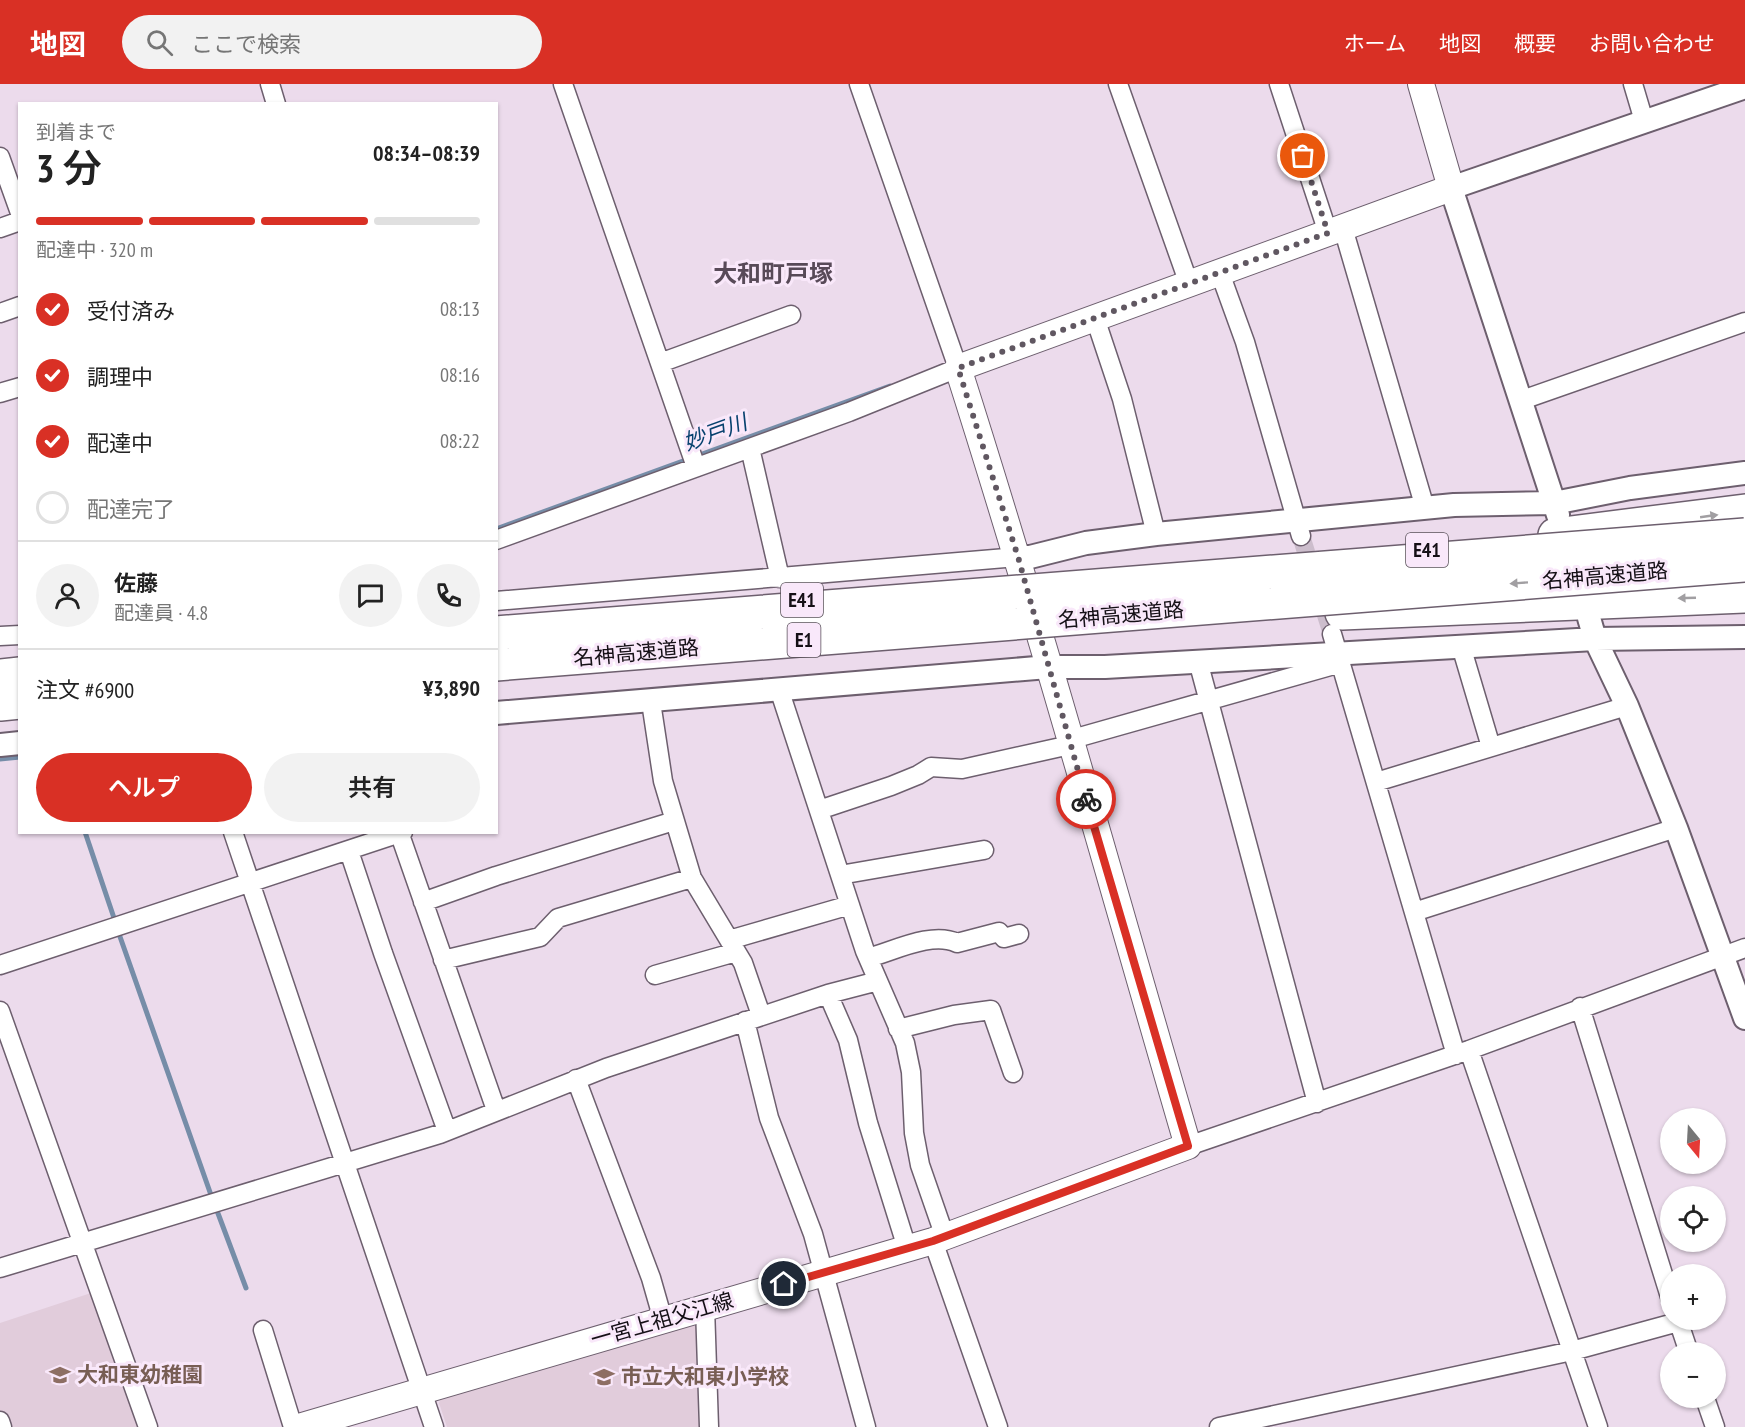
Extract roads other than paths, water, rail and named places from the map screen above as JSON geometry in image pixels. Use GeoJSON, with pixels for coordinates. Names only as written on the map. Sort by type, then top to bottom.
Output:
{"type":"FeatureCollection","features":[{"type":"Feature","properties":{"kind":"highway","name":"E41"},"geometry":{"type":"LineString","coordinates":[[498,628],[580,617],[1108,577],[1455,547],[1745,511]]}},
{"type":"Feature","properties":{"kind":"highway","name":"名神高速道路"},"geometry":{"type":"LineString","coordinates":[[498,633],[1745,535]]}},
{"type":"Feature","properties":{"kind":"highway","name":"名神高速道路"},"geometry":{"type":"LineString","coordinates":[[498,666],[1745,565]]}},
{"type":"Feature","properties":{"kind":"highway"},"geometry":{"type":"LineString","coordinates":[[498,666],[742,654],[1386,610],[1745,596]]}},
{"type":"Feature","properties":{"kind":"highway"},"geometry":{"type":"LineString","coordinates":[[0,676],[18,674]]}},
{"type":"Feature","properties":{"kind":"highway"},"geometry":{"type":"LineString","coordinates":[[0,704],[18,702]]}},
{"type":"Feature","properties":{"kind":"main road"},"geometry":{"type":"LineString","coordinates":[[1188,1146],[1018,557],[958,368],[1451,188],[1421,84]]}},
{"type":"Feature","properties":{"kind":"main road","name":"一宮上祖父江線"},"geometry":{"type":"LineString","coordinates":[[299,1427],[939,1239],[1188,1146]]}},
{"type":"Feature","properties":{"kind":"street"},"geometry":{"type":"LineString","coordinates":[[270,84],[275,102]]}},
{"type":"Feature","properties":{"kind":"street"},"geometry":{"type":"LineString","coordinates":[[563,84],[694,460]]}},
{"type":"Feature","properties":{"kind":"street"},"geometry":{"type":"LineString","coordinates":[[498,539],[694,460],[750,448],[849,412],[958,368],[859,84]]}},
{"type":"Feature","properties":{"kind":"street"},"geometry":{"type":"LineString","coordinates":[[1118,84],[1189,284]]}},
{"type":"Feature","properties":{"kind":"street"},"geometry":{"type":"LineString","coordinates":[[1279,84],[1336,230],[1425,508]]}},
{"type":"Feature","properties":{"kind":"street"},"geometry":{"type":"LineString","coordinates":[[1632,84],[1644,121]]}},
{"type":"Feature","properties":{"kind":"street"},"geometry":{"type":"LineString","coordinates":[[1556,509],[1451,188],[1745,87]]}},
{"type":"Feature","properties":{"kind":"street"},"geometry":{"type":"LineString","coordinates":[[0,157],[18,207]]}},
{"type":"Feature","properties":{"kind":"street"},"geometry":{"type":"LineString","coordinates":[[0,228],[18,222]]}},
{"type":"Feature","properties":{"kind":"street"},"geometry":{"type":"LineString","coordinates":[[1220,273],[1245,342],[1299,529]]}},
{"type":"Feature","properties":{"kind":"street"},"geometry":{"type":"LineString","coordinates":[[0,313],[18,307]]}},
{"type":"Feature","properties":{"kind":"street"},"geometry":{"type":"LineString","coordinates":[[660,363],[791,315]]}},
{"type":"Feature","properties":{"kind":"street"},"geometry":{"type":"LineString","coordinates":[[1095,318],[1122,399],[1156,534]]}},
{"type":"Feature","properties":{"kind":"street"},"geometry":{"type":"LineString","coordinates":[[1521,400],[1745,322]]}},
{"type":"Feature","properties":{"kind":"street"},"geometry":{"type":"LineString","coordinates":[[0,393],[18,388]]}},
{"type":"Feature","properties":{"kind":"street"},"geometry":{"type":"LineString","coordinates":[[750,448],[780,578]]}},
{"type":"Feature","properties":{"kind":"street"},"geometry":{"type":"LineString","coordinates":[[498,601],[1030,557],[1086,543],[1156,534],[1299,529],[1425,508],[1556,509],[1630,488],[1745,473]]}},
{"type":"Feature","properties":{"kind":"street"},"geometry":{"type":"LineString","coordinates":[[498,713],[780,692],[1048,667],[1198,661],[1337,650],[1461,646],[1592,628],[1745,637]]}},
{"type":"Feature","properties":{"kind":"street"},"geometry":{"type":"LineString","coordinates":[[1592,628],[1627,706],[1676,828],[1720,956],[1745,1018]]}},
{"type":"Feature","properties":{"kind":"street"},"geometry":{"type":"LineString","coordinates":[[0,636],[18,634]]}},
{"type":"Feature","properties":{"kind":"street"},"geometry":{"type":"LineString","coordinates":[[1461,646],[1491,747]]}},
{"type":"Feature","properties":{"kind":"street"},"geometry":{"type":"LineString","coordinates":[[819,810],[909,779],[931,766],[962,769],[1070,742],[1207,700],[1337,650]]}},
{"type":"Feature","properties":{"kind":"street"},"geometry":{"type":"LineString","coordinates":[[1337,650],[1414,912],[1462,1052],[1599,1427]]}},
{"type":"Feature","properties":{"kind":"street"},"geometry":{"type":"LineString","coordinates":[[1198,661],[1317,1102]]}},
{"type":"Feature","properties":{"kind":"street"},"geometry":{"type":"LineString","coordinates":[[780,692],[868,958],[904,1042],[911,1072],[920,1165],[939,1239],[998,1427]]}},
{"type":"Feature","properties":{"kind":"street"},"geometry":{"type":"LineString","coordinates":[[651,702],[663,781],[692,878],[743,963],[769,1118],[805,1211],[866,1427]]}},
{"type":"Feature","properties":{"kind":"street"},"geometry":{"type":"LineString","coordinates":[[1376,782],[1627,706]]}},
{"type":"Feature","properties":{"kind":"street"},"geometry":{"type":"LineString","coordinates":[[0,745],[18,743]]}},
{"type":"Feature","properties":{"kind":"street"},"geometry":{"type":"LineString","coordinates":[[423,902],[496,876],[674,821]]}},
{"type":"Feature","properties":{"kind":"street"},"geometry":{"type":"LineString","coordinates":[[1414,912],[1676,828]]}},
{"type":"Feature","properties":{"kind":"street"},"geometry":{"type":"LineString","coordinates":[[234,834],[434,1427]]}},
{"type":"Feature","properties":{"kind":"street"},"geometry":{"type":"LineString","coordinates":[[0,965],[397,834]]}},
{"type":"Feature","properties":{"kind":"street"},"geometry":{"type":"LineString","coordinates":[[400,834],[496,1110]]}},
{"type":"Feature","properties":{"kind":"street"},"geometry":{"type":"LineString","coordinates":[[840,875],[984,850]]}},
{"type":"Feature","properties":{"kind":"street"},"geometry":{"type":"LineString","coordinates":[[349,851],[447,1131]]}},
{"type":"Feature","properties":{"kind":"street"},"geometry":{"type":"LineString","coordinates":[[443,960],[540,937],[558,918],[692,878]]}},
{"type":"Feature","properties":{"kind":"street"},"geometry":{"type":"LineString","coordinates":[[655,975],[850,905]]}},
{"type":"Feature","properties":{"kind":"street"},"geometry":{"type":"LineString","coordinates":[[868,958],[928,940],[947,938],[957,944],[999,932],[1004,938],[1019,934]]}},
{"type":"Feature","properties":{"kind":"street"},"geometry":{"type":"LineString","coordinates":[[1188,1146],[1462,1052],[1745,948]]}},
{"type":"Feature","properties":{"kind":"street"},"geometry":{"type":"LineString","coordinates":[[0,1268],[447,1131],[576,1078],[753,1018],[878,981]]}},
{"type":"Feature","properties":{"kind":"street"},"geometry":{"type":"LineString","coordinates":[[828,994],[848,1040],[868,1123],[907,1248]]}},
{"type":"Feature","properties":{"kind":"street"},"geometry":{"type":"LineString","coordinates":[[1580,1007],[1660,1265]]}},
{"type":"Feature","properties":{"kind":"street"},"geometry":{"type":"LineString","coordinates":[[898,1029],[954,1015],[991,1010],[1013,1073]]}},
{"type":"Feature","properties":{"kind":"street"},"geometry":{"type":"LineString","coordinates":[[0,1011],[148,1427]]}},
{"type":"Feature","properties":{"kind":"street"},"geometry":{"type":"LineString","coordinates":[[576,1078],[651,1278],[663,1320]]}},
{"type":"Feature","properties":{"kind":"street"},"geometry":{"type":"LineString","coordinates":[[705,1307],[709,1427]]}},
{"type":"Feature","properties":{"kind":"street"},"geometry":{"type":"LineString","coordinates":[[1219,1427],[1572,1351],[1660,1326]]}},
{"type":"Feature","properties":{"kind":"street"},"geometry":{"type":"LineString","coordinates":[[263,1330],[293,1427]]}},
{"type":"Feature","properties":{"kind":"street"},"geometry":{"type":"LineString","coordinates":[[1708,1408],[1715,1427]]}},
{"type":"Feature","properties":{"kind":"street"},"geometry":{"type":"LineString","coordinates":[[0,1422],[2,1427]]}},
{"type":"Feature","properties":{"kind":"waterway","name":"妙戸川"},"geometry":{"type":"LineString","coordinates":[[498,528],[890,386]]}},
{"type":"Feature","properties":{"kind":"waterway","name":"妙戸川"},"geometry":{"type":"LineString","coordinates":[[0,759],[18,757]]}},
{"type":"Feature","properties":{"kind":"waterway"},"geometry":{"type":"LineString","coordinates":[[86,834],[114,918]]}},
{"type":"Feature","properties":{"kind":"waterway"},"geometry":{"type":"LineString","coordinates":[[118,931],[211,1195]]}},
{"type":"Feature","properties":{"kind":"waterway"},"geometry":{"type":"LineString","coordinates":[[216,1208],[246,1288]]}},
{"type":"Feature","properties":{"kind":"tunnel"},"geometry":{"type":"LineString","coordinates":[[1301,536],[1332,634]]}},
{"type":"Feature","properties":{"kind":"place","name":"大和東幼稚園"},"geometry":{"type":"Point","coordinates":[60,1375]}},
{"type":"Feature","properties":{"kind":"place","name":"市立大和東小学校"},"geometry":{"type":"Point","coordinates":[604,1377]}},
{"type":"Feature","properties":{"kind":"district","name":"大和町戸塚"},"geometry":{"type":"Point","coordinates":[773,274]}}]}
